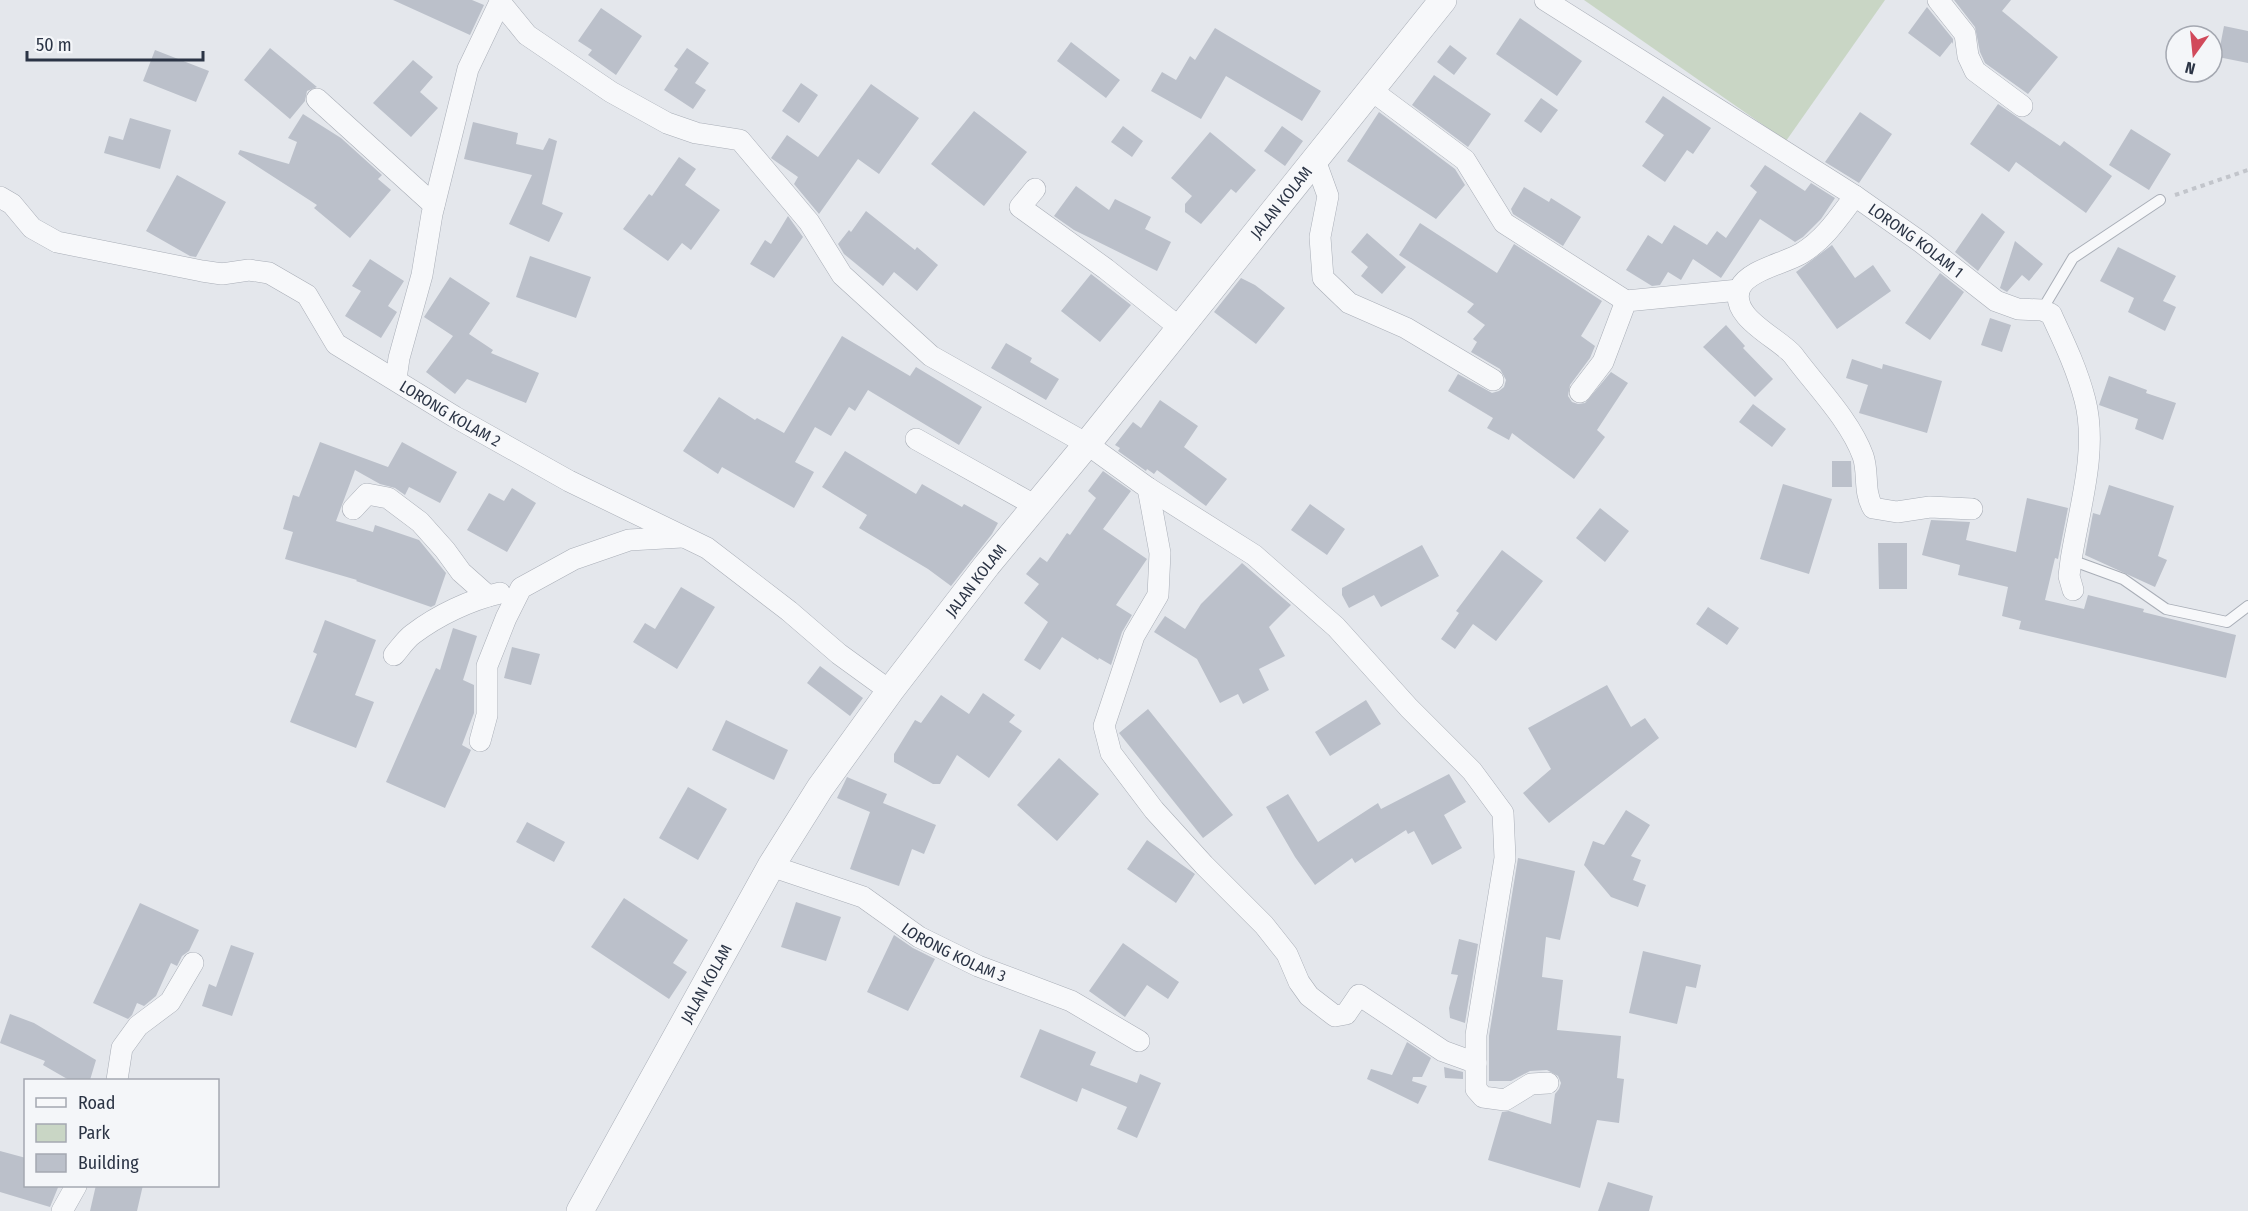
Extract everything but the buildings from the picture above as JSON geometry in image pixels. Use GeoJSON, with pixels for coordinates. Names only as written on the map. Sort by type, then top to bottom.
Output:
{"type":"FeatureCollection","features":[{"type":"Feature","properties":{"kind":"street","name":"JALAN KOLAM"},"geometry":{"type":"LineString","coordinates":[[580,1211],[771,866],[820,788],[890,691],[1034,505],[1180,328],[1443,0]]}},
{"type":"Feature","properties":{"kind":"street","name":"LORONG KOLAM 1"},"geometry":{"type":"LineString","coordinates":[[1545,0],[1855,196],[1923,243],[1995,301],[2018,309],[2042,310]]}},
{"type":"Feature","properties":{"kind":"street"},"geometry":{"type":"LineString","coordinates":[[1938,0],[1965,34],[1968,56],[1975,71],[2022,106]]}},
{"type":"Feature","properties":{"kind":"street"},"geometry":{"type":"LineString","coordinates":[[396,379],[399,358],[422,275],[434,205],[468,69],[501,1],[527,35],[611,92],[667,123],[696,133],[740,140],[809,222],[842,275],[931,356],[1086,444],[1148,488],[1254,555],[1336,627],[1408,708],[1472,771],[1503,813],[1505,858],[1476,1035],[1476,1089],[1483,1097],[1505,1100],[1531,1084],[1548,1083]]}},
{"type":"Feature","properties":{"kind":"street"},"geometry":{"type":"LineString","coordinates":[[1371,90],[1465,160],[1504,223],[1626,301],[1739,290]]}},
{"type":"Feature","properties":{"kind":"street"},"geometry":{"type":"LineString","coordinates":[[317,99],[434,205]]}},
{"type":"Feature","properties":{"kind":"street"},"geometry":{"type":"LineString","coordinates":[[1315,160],[1328,196],[1320,237],[1323,278],[1348,303],[1406,328],[1493,380]]}},
{"type":"Feature","properties":{"kind":"street"},"geometry":{"type":"LineString","coordinates":[[1035,189],[1020,207],[1106,269],[1180,328]]}},
{"type":"Feature","properties":{"kind":"street"},"geometry":{"type":"LineString","coordinates":[[1855,196],[1824,236],[1802,253],[1747,278],[1739,290],[1741,308],[1760,330],[1789,350],[1846,425],[1863,457],[1867,498],[1873,508],[1897,512],[1953,506],[1972,509]]}},
{"type":"Feature","properties":{"kind":"street","name":"LORONG KOLAM 2"},"geometry":{"type":"LineString","coordinates":[[0,197],[12,204],[32,228],[57,242],[202,272],[222,273],[249,270],[268,273],[306,295],[336,344],[455,417],[558,475],[707,548],[789,611],[839,654],[890,691]]}},
{"type":"Feature","properties":{"kind":"street"},"geometry":{"type":"LineString","coordinates":[[1580,392],[1603,362],[1626,301]]}},
{"type":"Feature","properties":{"kind":"street"},"geometry":{"type":"LineString","coordinates":[[2042,310],[2051,314],[2073,361],[2085,402],[2088,466],[2069,576],[2073,590]]}},
{"type":"Feature","properties":{"kind":"street"},"geometry":{"type":"LineString","coordinates":[[916,439],[1034,505]]}},
{"type":"Feature","properties":{"kind":"street"},"geometry":{"type":"LineString","coordinates":[[1148,488],[1161,553],[1158,595],[1134,636],[1104,726],[1111,753],[1154,810],[1204,865],[1264,925],[1287,954],[1299,982],[1309,996],[1335,1016],[1346,1014],[1359,995],[1443,1051],[1476,1063]]}},
{"type":"Feature","properties":{"kind":"street"},"geometry":{"type":"LineString","coordinates":[[354,509],[367,494],[388,498],[420,522],[461,572],[488,596]]}},
{"type":"Feature","properties":{"kind":"street"},"geometry":{"type":"LineString","coordinates":[[394,655],[412,635],[440,616],[488,596],[521,588],[574,559],[629,540],[685,536]]}},
{"type":"Feature","properties":{"kind":"street"},"geometry":{"type":"LineString","coordinates":[[480,741],[487,715],[487,666],[521,588]]}},
{"type":"Feature","properties":{"kind":"street","name":"LORONG KOLAM 3"},"geometry":{"type":"LineString","coordinates":[[771,866],[863,897],[919,937],[978,966],[1071,1001],[1139,1041]]}},
{"type":"Feature","properties":{"kind":"street"},"geometry":{"type":"LineString","coordinates":[[117,1079],[122,1048],[138,1026],[170,1002],[193,963]]}},
{"type":"Feature","properties":{"kind":"street"},"geometry":{"type":"LineString","coordinates":[[62,1211],[75,1187]]}},
{"type":"Feature","properties":{"kind":"lane"},"geometry":{"type":"LineString","coordinates":[[2042,310],[2073,258],[2160,200]]}},
{"type":"Feature","properties":{"kind":"lane"},"geometry":{"type":"LineString","coordinates":[[2071,560],[2123,579],[2166,609],[2227,622],[2248,606]]}},
{"type":"Feature","properties":{"kind":"path"},"geometry":{"type":"LineString","coordinates":[[2160,200],[2248,170]]}},
{"type":"Feature","properties":{"kind":"green space"},"geometry":{"type":"Polygon","coordinates":[[[1584,0],[1885,0],[1786,141],[1584,0]]]}}]}
